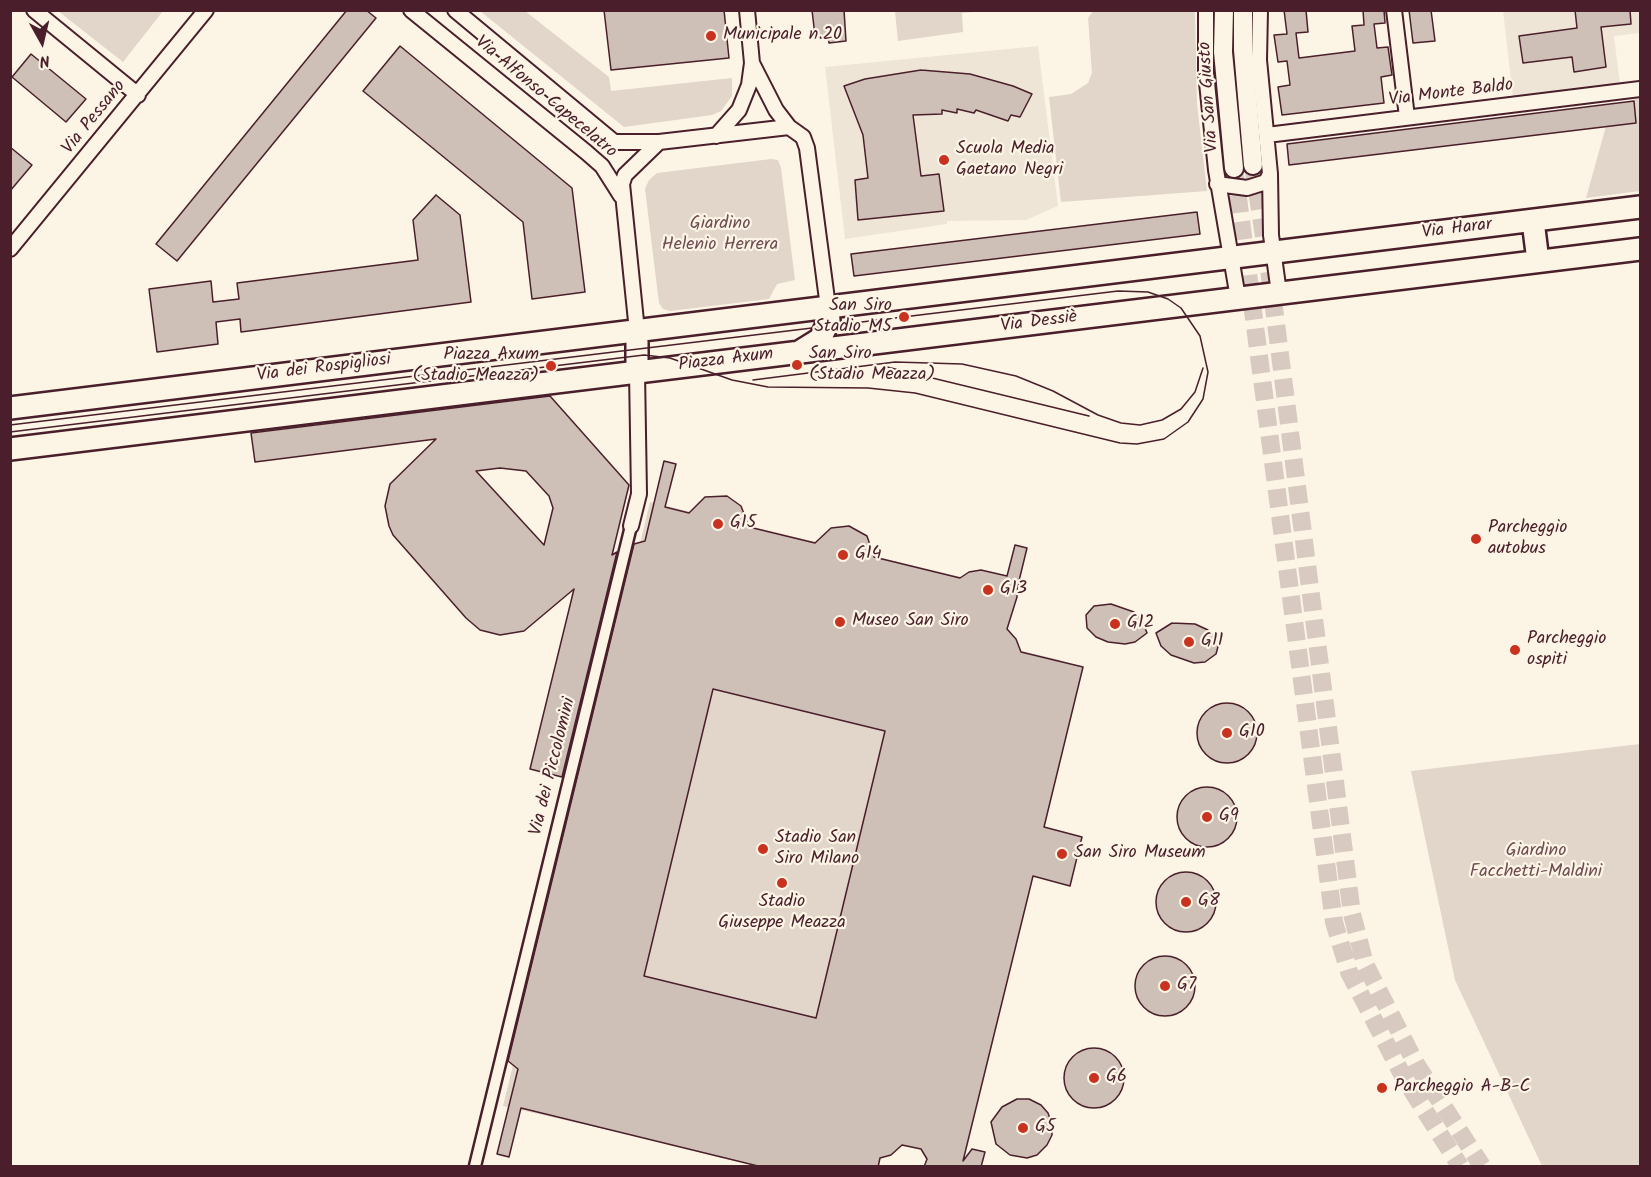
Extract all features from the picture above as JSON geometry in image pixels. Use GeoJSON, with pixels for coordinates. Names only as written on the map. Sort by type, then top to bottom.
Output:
{"type":"FeatureCollection","features":[{"type":"Feature","properties":{"kind":"main road","name":"Via San Giusto"},"geometry":{"type":"LineString","coordinates":[[1224,10],[1223,52],[1234,168]]}},
{"type":"Feature","properties":{"kind":"main road","name":"Via San Giusto"},"geometry":{"type":"LineString","coordinates":[[1243,10],[1243,50],[1253,165]]}},
{"type":"Feature","properties":{"kind":"main road","name":"Via Harar"},"geometry":{"type":"LineString","coordinates":[[1274,252],[1641,207]]}},
{"type":"Feature","properties":{"kind":"main road"},"geometry":{"type":"LineString","coordinates":[[1533,221],[1538,261]]}},
{"type":"Feature","properties":{"kind":"main road"},"geometry":{"type":"LineString","coordinates":[[1279,293],[1641,249]]}},
{"type":"Feature","properties":{"kind":"main road"},"geometry":{"type":"LineString","coordinates":[[10,449],[636,372],[637,331],[1274,252]]}},
{"type":"Feature","properties":{"kind":"main road","name":"Via Dessiè"},"geometry":{"type":"LineString","coordinates":[[799,352],[1279,293]]}},
{"type":"Feature","properties":{"kind":"main road","name":"Piazza Axum"},"geometry":{"type":"LineString","coordinates":[[636,372],[799,352],[820,339],[829,321],[828,307]]}},
{"type":"Feature","properties":{"kind":"main road","name":"Via dei Rospigliosi"},"geometry":{"type":"LineString","coordinates":[[10,408],[637,331]]}},
{"type":"Feature","properties":{"kind":"street"},"geometry":{"type":"LineString","coordinates":[[34,10],[138,95]]}},
{"type":"Feature","properties":{"kind":"street","name":"Via Pessano"},"geometry":{"type":"LineString","coordinates":[[10,249],[206,10]]}},
{"type":"Feature","properties":{"kind":"street","name":"Via Alfonso Capecelatro"},"geometry":{"type":"LineString","coordinates":[[411,10],[586,152],[612,178],[621,196]]}},
{"type":"Feature","properties":{"kind":"street","name":"Via Alfonso Capecelatro"},"geometry":{"type":"LineString","coordinates":[[455,10],[614,142],[658,142]]}},
{"type":"Feature","properties":{"kind":"street"},"geometry":{"type":"LineString","coordinates":[[716,136],[739,110],[749,85],[752,63],[747,10]]}},
{"type":"Feature","properties":{"kind":"street","name":"Via San Giusto"},"geometry":{"type":"LineString","coordinates":[[1206,10],[1206,73],[1217,184],[1238,298]]}},
{"type":"Feature","properties":{"kind":"street"},"geometry":{"type":"LineString","coordinates":[[1260,10],[1259,60],[1270,174],[1269,206],[1279,293]]}},
{"type":"Feature","properties":{"kind":"street"},"geometry":{"type":"LineString","coordinates":[[1394,10],[1407,117]]}},
{"type":"Feature","properties":{"kind":"street","name":"Piazza Axum"},"geometry":{"type":"LineString","coordinates":[[752,63],[767,95],[789,127],[803,138],[807,148],[828,307]]}},
{"type":"Feature","properties":{"kind":"street","name":"Via Monte Baldo"},"geometry":{"type":"LineString","coordinates":[[1267,135],[1641,89]]}},
{"type":"Feature","properties":{"kind":"street"},"geometry":{"type":"LineString","coordinates":[[637,331],[621,196],[625,175],[658,142],[789,127]]}},
{"type":"Feature","properties":{"kind":"street"},"geometry":{"type":"LineString","coordinates":[[1217,184],[1247,188],[1266,182],[1270,174]]}},
{"type":"Feature","properties":{"kind":"street","name":"Via dei Piccolomini"},"geometry":{"type":"LineString","coordinates":[[475,1167],[639,494],[636,372]]}},
{"type":"Feature","properties":{"kind":"shaded area"},"geometry":{"type":"Polygon","coordinates":[[[1503,11],[1640,11],[1640,33],[1614,36],[1620,84],[1513,98],[1503,11]]]}},
{"type":"Feature","properties":{"kind":"shaded area","name":"Scuola Media Gaetano Negri"},"geometry":{"type":"Polygon","coordinates":[[[1038,46],[1058,206],[1026,220],[947,221],[947,224],[845,239],[825,67],[1038,46]]]}},
{"type":"Feature","properties":{"kind":"green space"},"geometry":{"type":"Polygon","coordinates":[[[895,10],[988,11],[962,13],[963,32],[898,41],[895,10]]]}},
{"type":"Feature","properties":{"kind":"green space"},"geometry":{"type":"Polygon","coordinates":[[[58,11],[163,11],[123,62],[58,11]]]}},
{"type":"Feature","properties":{"kind":"green space"},"geometry":{"type":"Polygon","coordinates":[[[480,11],[525,11],[609,77],[611,91],[732,78],[732,96],[721,111],[712,115],[624,127],[480,11]]]}},
{"type":"Feature","properties":{"kind":"green space"},"geometry":{"type":"Polygon","coordinates":[[[1093,11],[1195,11],[1197,104],[1207,191],[1061,202],[1049,97],[1071,94],[1088,83],[1092,73],[1088,18],[1093,11]]]}},
{"type":"Feature","properties":{"kind":"green space"},"geometry":{"type":"Polygon","coordinates":[[[1640,98],[1640,191],[1586,198],[1606,126],[1636,123],[1634,99],[1640,98]]]}},
{"type":"Feature","properties":{"kind":"green space","name":"Giardino Helenio Herrera"},"geometry":{"type":"Polygon","coordinates":[[[778,160],[781,168],[795,280],[777,284],[769,299],[670,311],[663,309],[659,303],[645,189],[649,180],[657,173],[778,160]]]}},
{"type":"Feature","properties":{"kind":"green space","name":"Stadio Giuseppe Meazza"},"geometry":{"type":"Polygon","coordinates":[[[650,502],[990,584],[976,640],[1060,660],[943,1151],[857,1131],[768,1166],[503,1106],[650,502]]]}},
{"type":"Feature","properties":{"kind":"green space","name":"Giardino Facchetti-Maldini"},"geometry":{"type":"Polygon","coordinates":[[[1640,744],[1640,1166],[1542,1166],[1455,980],[1411,771],[1640,744]]]}},
{"type":"Feature","properties":{"kind":"building"},"geometry":{"type":"Polygon","coordinates":[[[347,10],[366,10],[376,18],[177,261],[156,244],[347,10]]]}},
{"type":"Feature","properties":{"kind":"building"},"geometry":{"type":"Polygon","coordinates":[[[604,10],[724,10],[729,58],[611,70],[604,10]]]}},
{"type":"Feature","properties":{"kind":"building"},"geometry":{"type":"Polygon","coordinates":[[[812,10],[844,10],[846,41],[829,43],[828,36],[815,36],[812,10]]]}},
{"type":"Feature","properties":{"kind":"building"},"geometry":{"type":"Polygon","coordinates":[[[1284,10],[1306,10],[1308,32],[1296,33],[1299,58],[1355,51],[1352,26],[1364,25],[1363,10],[1384,10],[1385,23],[1374,24],[1377,48],[1388,47],[1392,75],[1381,77],[1384,103],[1282,115],[1278,87],[1290,85],[1287,61],[1278,62],[1274,35],[1287,34],[1284,10]]]}},
{"type":"Feature","properties":{"kind":"building"},"geometry":{"type":"Polygon","coordinates":[[[1409,10],[1431,10],[1435,41],[1413,43],[1409,10]]]}},
{"type":"Feature","properties":{"kind":"building"},"geometry":{"type":"Polygon","coordinates":[[[1575,10],[1630,10],[1631,24],[1601,27],[1606,67],[1574,72],[1572,57],[1523,63],[1519,36],[1577,28],[1575,10]]]}},
{"type":"Feature","properties":{"kind":"building"},"geometry":{"type":"Polygon","coordinates":[[[400,46],[572,188],[585,292],[532,299],[523,222],[363,91],[400,46]]]}},
{"type":"Feature","properties":{"kind":"building"},"geometry":{"type":"Polygon","coordinates":[[[31,54],[86,99],[66,122],[12,77],[31,54]]]}},
{"type":"Feature","properties":{"kind":"building"},"geometry":{"type":"Polygon","coordinates":[[[921,70],[970,74],[1032,94],[1020,117],[1011,115],[1008,121],[976,110],[974,113],[957,109],[957,113],[942,110],[942,114],[913,115],[921,176],[939,174],[944,211],[858,220],[855,180],[868,178],[863,135],[844,86],[865,79],[921,70]]]}},
{"type":"Feature","properties":{"kind":"building"},"geometry":{"type":"Polygon","coordinates":[[[1634,101],[1636,123],[1289,165],[1287,144],[1634,101]]]}},
{"type":"Feature","properties":{"kind":"building"},"geometry":{"type":"Polygon","coordinates":[[[10,147],[32,165],[10,191],[10,147]]]}},
{"type":"Feature","properties":{"kind":"building"},"geometry":{"type":"Polygon","coordinates":[[[436,195],[460,215],[471,302],[241,332],[240,319],[216,322],[218,344],[157,352],[149,289],[211,281],[213,302],[239,299],[237,283],[418,260],[413,220],[436,195]]]}},
{"type":"Feature","properties":{"kind":"building"},"geometry":{"type":"Polygon","coordinates":[[[1197,212],[1200,234],[854,276],[851,254],[1197,212]]]}},
{"type":"Feature","properties":{"kind":"building"},"geometry":{"type":"Polygon","coordinates":[[[550,396],[629,485],[612,555],[617,552],[562,777],[530,769],[574,589],[524,631],[500,635],[480,630],[466,618],[393,535],[389,526],[385,506],[390,484],[436,439],[255,462],[251,433],[550,396]],[[500,468],[476,471],[544,545],[553,508],[549,496],[526,471],[500,468]]]}},
{"type":"Feature","properties":{"kind":"building","name":"Stadio Giuseppe Meazza"},"geometry":{"type":"Polygon","coordinates":[[[664,461],[676,464],[665,507],[689,513],[705,497],[727,496],[741,506],[749,527],[815,543],[831,528],[849,526],[867,536],[874,557],[960,578],[969,572],[981,570],[1007,576],[1015,545],[1027,548],[1017,597],[1007,629],[1016,639],[1021,652],[1083,667],[1044,827],[1082,837],[1070,886],[1033,876],[963,1161],[972,1149],[985,1152],[981,1167],[924,1167],[927,1159],[921,1149],[902,1145],[891,1155],[880,1158],[878,1167],[762,1167],[521,1108],[509,1157],[497,1154],[518,1069],[508,1061],[634,544],[645,541],[664,461]],[[713,689],[644,976],[816,1018],[885,731],[713,689]]]}},
{"type":"Feature","properties":{"kind":"building","name":"G12"},"geometry":{"type":"Polygon","coordinates":[[[1111,604],[1134,612],[1142,620],[1147,633],[1135,642],[1125,644],[1108,642],[1096,637],[1087,628],[1086,615],[1094,606],[1111,604]]]}},
{"type":"Feature","properties":{"kind":"building","name":"G11"},"geometry":{"type":"Polygon","coordinates":[[[1172,623],[1195,624],[1208,630],[1209,635],[1214,634],[1219,643],[1216,654],[1205,662],[1194,663],[1171,655],[1161,646],[1156,633],[1172,623]]]}},
{"type":"Feature","properties":{"kind":"building","name":"G10"},"geometry":{"type":"Polygon","coordinates":[[[1227,703],[1244,708],[1252,716],[1257,733],[1252,750],[1244,758],[1227,763],[1210,758],[1202,750],[1197,733],[1202,716],[1210,708],[1227,703]]]}},
{"type":"Feature","properties":{"kind":"building","name":"G9"},"geometry":{"type":"Polygon","coordinates":[[[1207,787],[1224,792],[1232,800],[1237,817],[1232,834],[1224,842],[1207,847],[1190,842],[1182,834],[1177,817],[1182,800],[1190,792],[1207,787]]]}},
{"type":"Feature","properties":{"kind":"building","name":"G8"},"geometry":{"type":"Polygon","coordinates":[[[1186,872],[1203,877],[1211,885],[1216,902],[1211,919],[1203,927],[1186,932],[1169,927],[1161,919],[1156,902],[1161,885],[1169,877],[1186,872]]]}},
{"type":"Feature","properties":{"kind":"building","name":"G7"},"geometry":{"type":"Polygon","coordinates":[[[1165,956],[1182,961],[1190,969],[1195,986],[1190,1003],[1182,1011],[1165,1016],[1148,1011],[1140,1003],[1135,986],[1140,969],[1148,961],[1165,956]]]}},
{"type":"Feature","properties":{"kind":"building","name":"G6"},"geometry":{"type":"Polygon","coordinates":[[[1094,1048],[1111,1053],[1119,1061],[1124,1078],[1119,1095],[1111,1103],[1094,1108],[1077,1103],[1069,1095],[1064,1078],[1069,1061],[1077,1053],[1094,1048]]]}},
{"type":"Feature","properties":{"kind":"building","name":"G5"},"geometry":{"type":"Polygon","coordinates":[[[1017,1099],[1029,1099],[1041,1105],[1048,1113],[1052,1124],[1052,1135],[1047,1145],[1037,1155],[1027,1158],[1010,1155],[996,1144],[991,1122],[1002,1107],[1017,1099]]]}},
{"type":"Feature","properties":{"kind":"tunnel"},"geometry":{"type":"LineString","coordinates":[[1253,165],[1269,269],[1352,914],[1365,964],[1416,1064],[1482,1166]]}},
{"type":"Feature","properties":{"kind":"tunnel"},"geometry":{"type":"LineString","coordinates":[[1234,168],[1334,922],[1349,972],[1404,1078],[1460,1166]]}},
{"type":"Feature","properties":{"kind":"tram line"},"geometry":{"type":"LineString","coordinates":[[10,425],[1118,291],[1148,292],[1168,299],[1181,308],[1200,336],[1208,372],[1203,399],[1188,422],[1164,439],[1137,444],[1120,443],[915,393],[868,388],[768,387],[732,380],[670,358],[644,355],[10,432]]}},
{"type":"Feature","properties":{"kind":"tram line"},"geometry":{"type":"LineString","coordinates":[[753,380],[895,362],[962,364],[1016,376],[1053,391],[1098,415],[1121,423],[1140,425],[1162,420],[1181,409],[1195,392],[1203,368]]}},
{"type":"Feature","properties":{"kind":"tram line"},"geometry":{"type":"LineString","coordinates":[[887,367],[1089,416]]}},
{"type":"Feature","properties":{"kind":"place","name":"Municipale n.20"},"geometry":{"type":"Point","coordinates":[711,36]}},
{"type":"Feature","properties":{"kind":"place","name":"Scuola Media Gaetano Negri"},"geometry":{"type":"Point","coordinates":[944,160]}},
{"type":"Feature","properties":{"kind":"place","name":"San Siro Stadio M5"},"geometry":{"type":"Point","coordinates":[904,317]}},
{"type":"Feature","properties":{"kind":"place","name":"San Siro (Stadio Meazza)"},"geometry":{"type":"Point","coordinates":[797,365]}},
{"type":"Feature","properties":{"kind":"place","name":"Piazza Axum (Stadio Meazza)"},"geometry":{"type":"Point","coordinates":[551,366]}},
{"type":"Feature","properties":{"kind":"place","name":"G15"},"geometry":{"type":"Point","coordinates":[718,524]}},
{"type":"Feature","properties":{"kind":"place","name":"Parcheggio autobus"},"geometry":{"type":"Point","coordinates":[1476,539]}},
{"type":"Feature","properties":{"kind":"place","name":"G14"},"geometry":{"type":"Point","coordinates":[843,555]}},
{"type":"Feature","properties":{"kind":"place","name":"G13"},"geometry":{"type":"Point","coordinates":[988,590]}},
{"type":"Feature","properties":{"kind":"place","name":"Museo San Siro"},"geometry":{"type":"Point","coordinates":[840,622]}},
{"type":"Feature","properties":{"kind":"place","name":"G12"},"geometry":{"type":"Point","coordinates":[1115,624]}},
{"type":"Feature","properties":{"kind":"place","name":"G11"},"geometry":{"type":"Point","coordinates":[1189,642]}},
{"type":"Feature","properties":{"kind":"place","name":"Parcheggio ospiti"},"geometry":{"type":"Point","coordinates":[1515,650]}},
{"type":"Feature","properties":{"kind":"place","name":"G10"},"geometry":{"type":"Point","coordinates":[1227,733]}},
{"type":"Feature","properties":{"kind":"place","name":"G9"},"geometry":{"type":"Point","coordinates":[1207,817]}},
{"type":"Feature","properties":{"kind":"place","name":"Stadio San Siro Milano"},"geometry":{"type":"Point","coordinates":[763,849]}},
{"type":"Feature","properties":{"kind":"place","name":"San Siro Museum"},"geometry":{"type":"Point","coordinates":[1062,854]}},
{"type":"Feature","properties":{"kind":"place","name":"Stadio Giuseppe Meazza"},"geometry":{"type":"Point","coordinates":[782,883]}},
{"type":"Feature","properties":{"kind":"place","name":"G8"},"geometry":{"type":"Point","coordinates":[1186,902]}},
{"type":"Feature","properties":{"kind":"place","name":"G7"},"geometry":{"type":"Point","coordinates":[1165,986]}},
{"type":"Feature","properties":{"kind":"place","name":"G6"},"geometry":{"type":"Point","coordinates":[1094,1078]}},
{"type":"Feature","properties":{"kind":"place","name":"Parcheggio A-B-C"},"geometry":{"type":"Point","coordinates":[1382,1088]}},
{"type":"Feature","properties":{"kind":"place","name":"G5"},"geometry":{"type":"Point","coordinates":[1023,1128]}}]}
